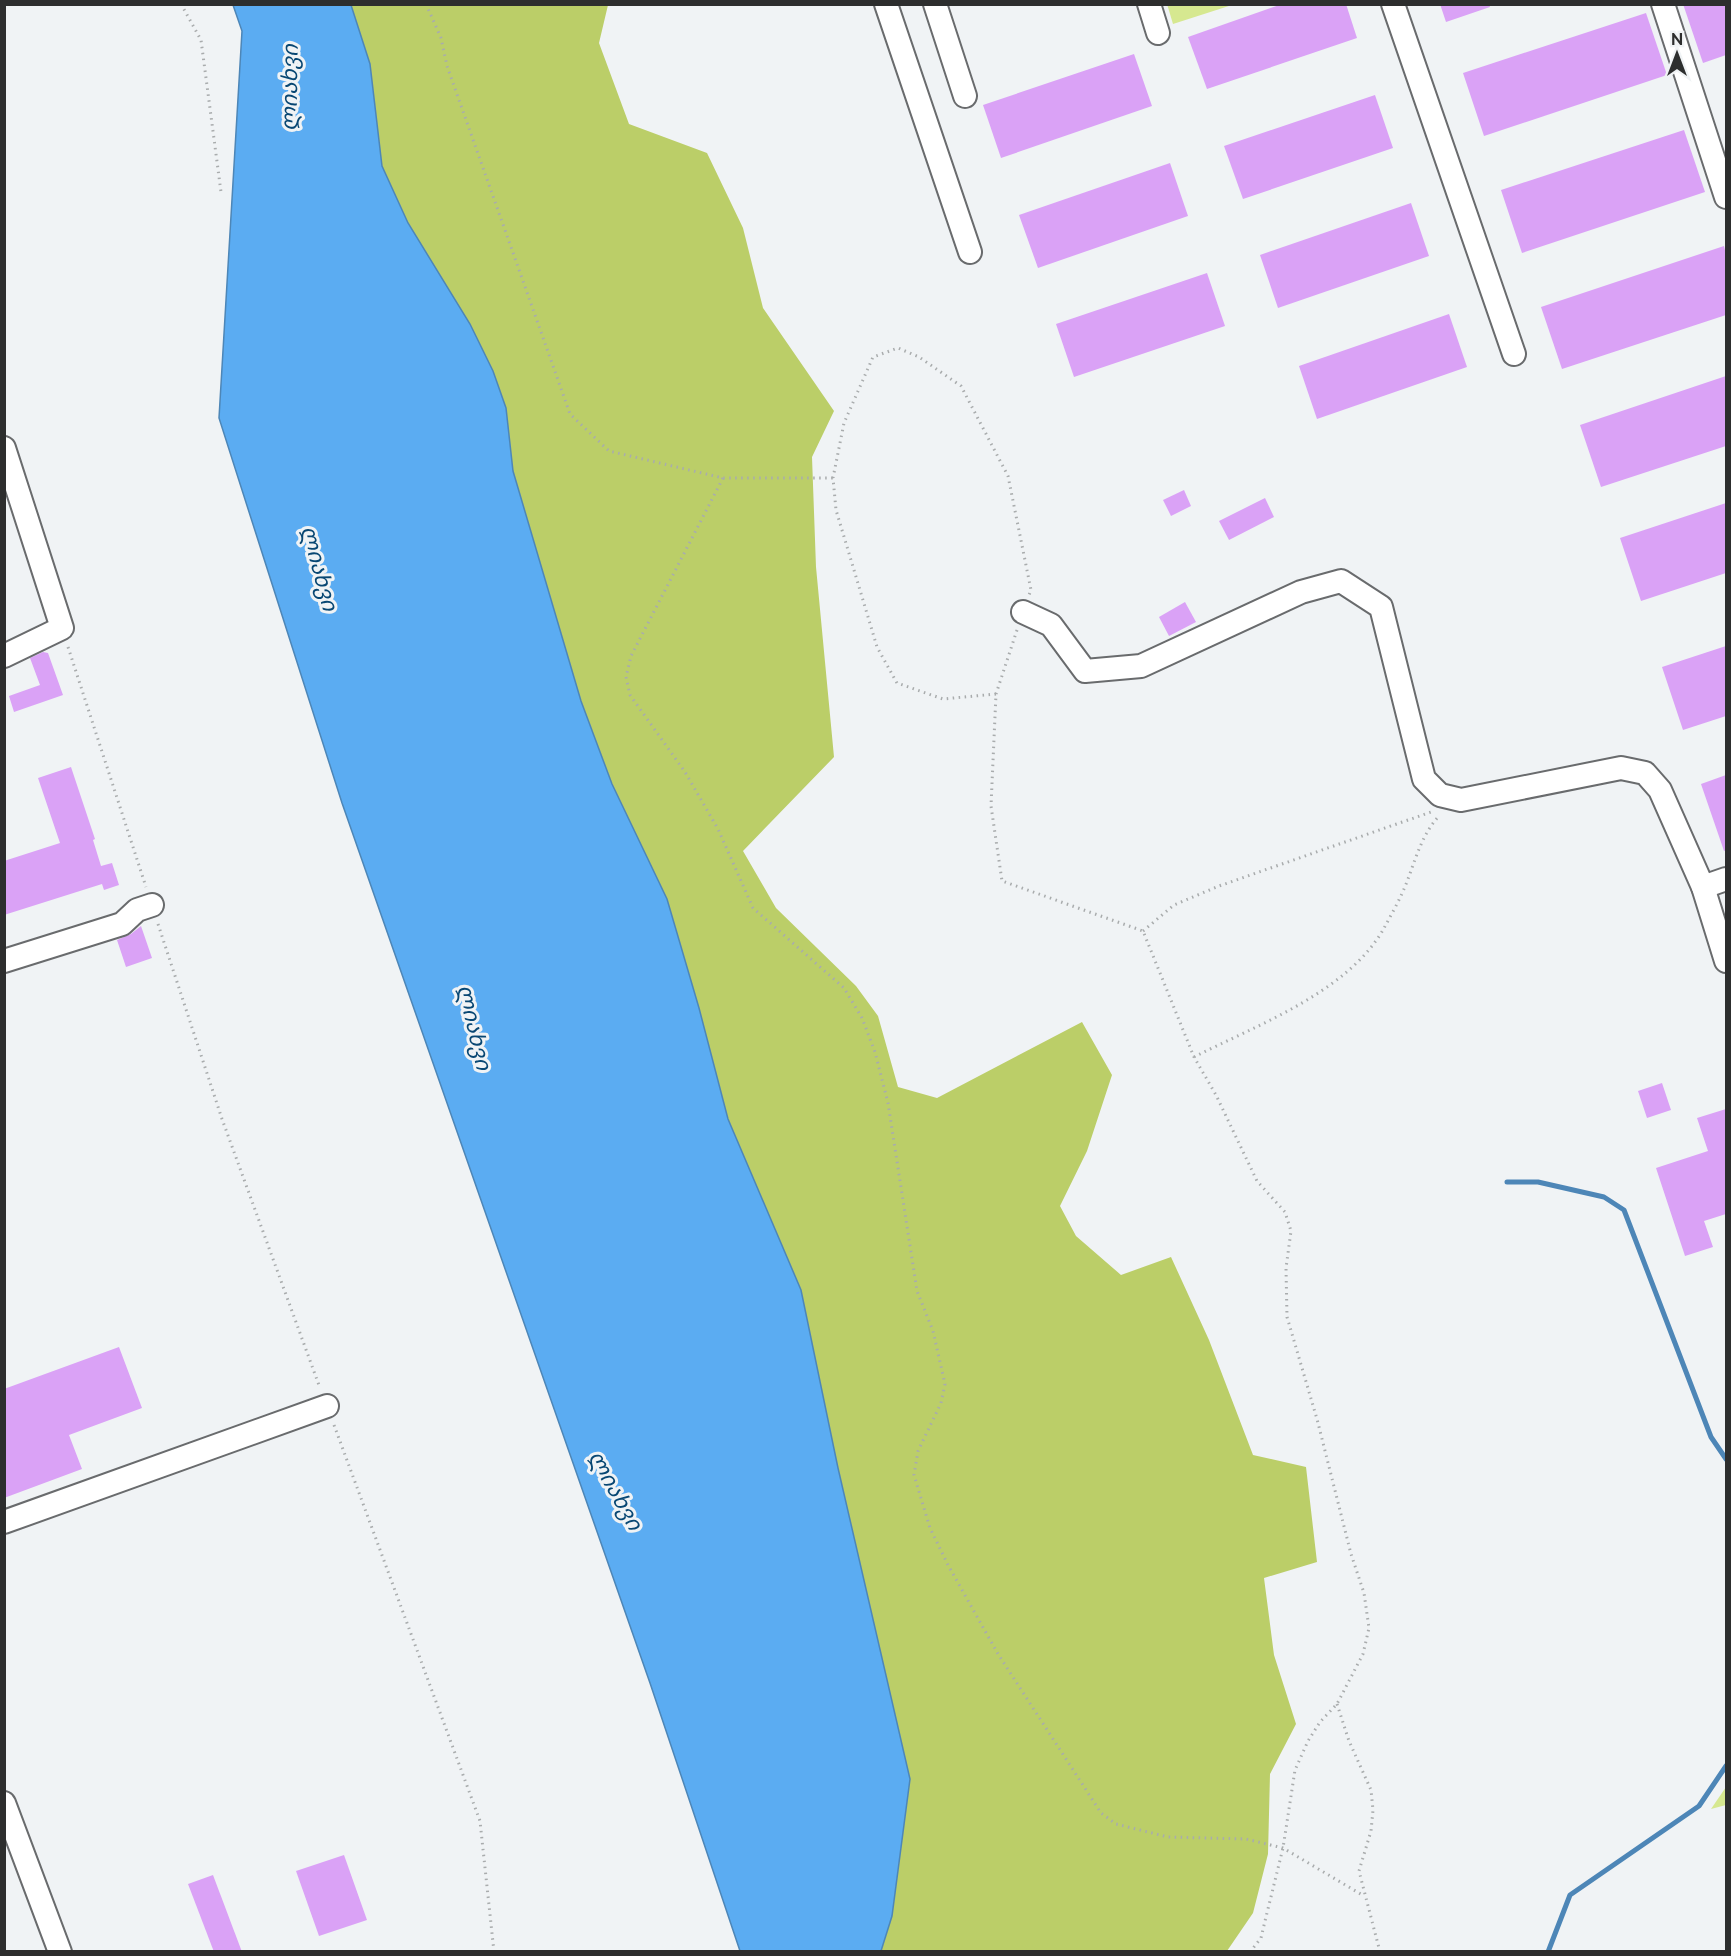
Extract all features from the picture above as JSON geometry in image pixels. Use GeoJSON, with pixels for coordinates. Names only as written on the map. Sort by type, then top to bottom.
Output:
{"type":"FeatureCollection","features":[{"type":"Feature","properties":{"kind":"street"},"geometry":{"type":"LineString","coordinates":[[886,4],[970,252]]}},
{"type":"Feature","properties":{"kind":"street"},"geometry":{"type":"LineString","coordinates":[[935,4],[965,96]]}},
{"type":"Feature","properties":{"kind":"street"},"geometry":{"type":"LineString","coordinates":[[1149,4],[1158,33]]}},
{"type":"Feature","properties":{"kind":"street"},"geometry":{"type":"LineString","coordinates":[[1393,4],[1514,354]]}},
{"type":"Feature","properties":{"kind":"street"},"geometry":{"type":"LineString","coordinates":[[1663,4],[1726,197]]}},
{"type":"Feature","properties":{"kind":"street"},"geometry":{"type":"LineString","coordinates":[[4,448],[62,628],[4,656]]}},
{"type":"Feature","properties":{"kind":"street"},"geometry":{"type":"LineString","coordinates":[[1023,612],[1052,625],[1085,671],[1141,666],[1301,592],[1341,581],[1381,607],[1424,779],[1440,795],[1461,800],[1621,768],[1645,773],[1660,790],[1703,886],[1726,961]]}},
{"type":"Feature","properties":{"kind":"street"},"geometry":{"type":"LineString","coordinates":[[1703,886],[1726,879]]}},
{"type":"Feature","properties":{"kind":"street"},"geometry":{"type":"LineString","coordinates":[[4,961],[122,924],[137,910],[152,905]]}},
{"type":"Feature","properties":{"kind":"street"},"geometry":{"type":"LineString","coordinates":[[4,1522],[327,1406]]}},
{"type":"Feature","properties":{"kind":"street"},"geometry":{"type":"LineString","coordinates":[[4,1803],[60,1952]]}},
{"type":"Feature","properties":{"kind":"path"},"geometry":{"type":"LineString","coordinates":[[181,4],[201,40],[221,192]]}},
{"type":"Feature","properties":{"kind":"path"},"geometry":{"type":"LineString","coordinates":[[426,4],[441,38],[447,66],[570,414],[609,451],[723,478],[833,478]]}},
{"type":"Feature","properties":{"kind":"path"},"geometry":{"type":"LineString","coordinates":[[996,694],[943,699],[897,683],[877,647],[836,510],[833,478],[844,423],[873,357],[898,348],[919,357],[961,386],[1008,476],[1031,590],[996,694],[991,806],[1002,881],[1143,931],[1194,1057],[1216,1095],[1257,1181],[1285,1212],[1292,1231],[1286,1268],[1287,1317],[1317,1419],[1351,1554],[1364,1593],[1369,1628],[1363,1654],[1336,1704],[1320,1722],[1308,1741],[1295,1770],[1283,1848],[1261,1938],[1250,1952]]}},
{"type":"Feature","properties":{"kind":"path"},"geometry":{"type":"LineString","coordinates":[[723,478],[631,656],[626,677],[630,695],[685,772],[718,829],[753,908],[844,987],[862,1018],[875,1052],[888,1103],[917,1291],[933,1331],[945,1384],[941,1403],[918,1451],[914,1475],[930,1528],[998,1654],[1101,1814],[1116,1824],[1168,1837],[1246,1839],[1283,1848],[1364,1896]]}},
{"type":"Feature","properties":{"kind":"path"},"geometry":{"type":"LineString","coordinates":[[62,628],[222,1119],[480,1821],[494,1952]]}},
{"type":"Feature","properties":{"kind":"path"},"geometry":{"type":"LineString","coordinates":[[1194,1057],[1295,1006],[1333,982],[1359,960],[1382,932],[1403,890],[1425,834],[1439,816],[1461,800]]}},
{"type":"Feature","properties":{"kind":"path"},"geometry":{"type":"LineString","coordinates":[[1143,931],[1174,905],[1219,886],[1432,812]]}},
{"type":"Feature","properties":{"kind":"path"},"geometry":{"type":"LineString","coordinates":[[1336,1704],[1349,1741],[1371,1790],[1373,1810],[1371,1831],[1359,1872],[1380,1952]]}},
{"type":"Feature","properties":{"kind":"green space"},"geometry":{"type":"Polygon","coordinates":[[[1167,4],[1232,4],[1232,5],[1173,24],[1167,4]]]}},
{"type":"Feature","properties":{"kind":"green space"},"geometry":{"type":"Polygon","coordinates":[[[351,5],[608,5],[599,43],[629,124],[707,153],[743,228],[763,308],[834,411],[812,457],[816,567],[834,757],[743,851],[776,908],[856,986],[878,1016],[898,1087],[937,1098],[1082,1022],[1112,1075],[1087,1151],[1060,1206],[1076,1236],[1121,1275],[1171,1257],[1209,1340],[1253,1455],[1306,1467],[1317,1562],[1264,1578],[1274,1655],[1296,1724],[1270,1774],[1268,1854],[1253,1913],[1227,1951],[881,1951],[892,1916],[910,1779],[838,1468],[801,1290],[728,1119],[667,899],[612,784],[581,701],[513,471],[506,408],[493,371],[408,223],[382,166],[370,64],[351,5]]]}},
{"type":"Feature","properties":{"kind":"green space"},"geometry":{"type":"Polygon","coordinates":[[[1726,1787],[1726,1805],[1711,1809],[1726,1787]]]}},
{"type":"Feature","properties":{"kind":"water","name":"ლიახვი"},"geometry":{"type":"Polygon","coordinates":[[[233,5],[351,5],[370,64],[382,166],[408,223],[470,324],[493,371],[506,408],[513,471],[581,701],[612,784],[667,899],[728,1119],[801,1290],[838,1468],[910,1779],[892,1916],[881,1951],[740,1951],[650,1683],[342,803],[219,418],[242,31],[233,5]]]}},
{"type":"Feature","properties":{"kind":"building"},"geometry":{"type":"Polygon","coordinates":[[[1282,4],[1346,4],[1357,38],[1207,89],[1188,37],[1282,4]]]}},
{"type":"Feature","properties":{"kind":"building"},"geometry":{"type":"Polygon","coordinates":[[[1440,4],[1489,4],[1490,7],[1446,22],[1440,4]]]}},
{"type":"Feature","properties":{"kind":"building"},"geometry":{"type":"Polygon","coordinates":[[[1683,4],[1726,4],[1726,55],[1703,63],[1683,4]]]}},
{"type":"Feature","properties":{"kind":"building"},"geometry":{"type":"Polygon","coordinates":[[[1646,13],[1667,75],[1484,136],[1463,73],[1646,13]]]}},
{"type":"Feature","properties":{"kind":"building"},"geometry":{"type":"Polygon","coordinates":[[[1134,54],[1152,106],[1001,158],[983,105],[1134,54]]]}},
{"type":"Feature","properties":{"kind":"building"},"geometry":{"type":"Polygon","coordinates":[[[1375,95],[1393,148],[1243,199],[1224,146],[1375,95]]]}},
{"type":"Feature","properties":{"kind":"building"},"geometry":{"type":"Polygon","coordinates":[[[1684,130],[1705,192],[1522,253],[1501,190],[1684,130]]]}},
{"type":"Feature","properties":{"kind":"building"},"geometry":{"type":"Polygon","coordinates":[[[1170,163],[1188,216],[1038,268],[1019,215],[1170,163]]]}},
{"type":"Feature","properties":{"kind":"building"},"geometry":{"type":"Polygon","coordinates":[[[1411,203],[1429,256],[1278,308],[1260,255],[1411,203]]]}},
{"type":"Feature","properties":{"kind":"building"},"geometry":{"type":"Polygon","coordinates":[[[1724,246],[1726,315],[1562,369],[1541,307],[1724,246]]]}},
{"type":"Feature","properties":{"kind":"building"},"geometry":{"type":"Polygon","coordinates":[[[1207,273],[1225,326],[1074,377],[1056,324],[1207,273]]]}},
{"type":"Feature","properties":{"kind":"building"},"geometry":{"type":"Polygon","coordinates":[[[1449,314],[1467,367],[1317,419],[1299,366],[1449,314]]]}},
{"type":"Feature","properties":{"kind":"building"},"geometry":{"type":"Polygon","coordinates":[[[1726,376],[1726,446],[1601,487],[1580,425],[1726,376]]]}},
{"type":"Feature","properties":{"kind":"building"},"geometry":{"type":"Polygon","coordinates":[[[1184,490],[1191,506],[1171,516],[1163,500],[1184,490]]]}},
{"type":"Feature","properties":{"kind":"building"},"geometry":{"type":"Polygon","coordinates":[[[1265,498],[1274,517],[1229,540],[1219,521],[1265,498]]]}},
{"type":"Feature","properties":{"kind":"building"},"geometry":{"type":"Polygon","coordinates":[[[1726,503],[1726,573],[1641,601],[1620,538],[1726,503]]]}},
{"type":"Feature","properties":{"kind":"building"},"geometry":{"type":"Polygon","coordinates":[[[1185,602],[1196,622],[1169,636],[1159,617],[1185,602]]]}},
{"type":"Feature","properties":{"kind":"building"},"geometry":{"type":"Polygon","coordinates":[[[1726,646],[1726,716],[1683,730],[1662,667],[1726,646]]]}},
{"type":"Feature","properties":{"kind":"building"},"geometry":{"type":"Polygon","coordinates":[[[43,652],[48,653],[63,695],[14,712],[9,696],[40,685],[30,658],[43,652]]]}},
{"type":"Feature","properties":{"kind":"building"},"geometry":{"type":"Polygon","coordinates":[[[71,767],[95,839],[93,840],[101,866],[112,863],[119,885],[104,890],[102,884],[4,915],[4,861],[60,843],[38,778],[71,767]]]}},
{"type":"Feature","properties":{"kind":"building"},"geometry":{"type":"Polygon","coordinates":[[[1726,775],[1726,850],[1724,851],[1701,784],[1726,775]]]}},
{"type":"Feature","properties":{"kind":"building"},"geometry":{"type":"Polygon","coordinates":[[[141,926],[152,958],[126,967],[117,940],[131,934],[141,926]]]}},
{"type":"Feature","properties":{"kind":"building"},"geometry":{"type":"Polygon","coordinates":[[[1662,1083],[1671,1110],[1647,1118],[1638,1091],[1662,1083]]]}},
{"type":"Feature","properties":{"kind":"building"},"geometry":{"type":"Polygon","coordinates":[[[1726,1109],[1726,1214],[1704,1221],[1713,1247],[1685,1256],[1656,1168],[1708,1151],[1697,1118],[1726,1109]]]}},
{"type":"Feature","properties":{"kind":"building"},"geometry":{"type":"Polygon","coordinates":[[[119,1347],[142,1408],[69,1435],[82,1469],[4,1498],[4,1389],[119,1347]]]}},
{"type":"Feature","properties":{"kind":"building"},"geometry":{"type":"Polygon","coordinates":[[[344,1855],[367,1920],[319,1936],[296,1871],[344,1855]]]}},
{"type":"Feature","properties":{"kind":"building"},"geometry":{"type":"Polygon","coordinates":[[[213,1875],[242,1952],[214,1952],[188,1884],[213,1875]]]}},
{"type":"Feature","properties":{"kind":"waterway"},"geometry":{"type":"LineString","coordinates":[[1507,1182],[1538,1182],[1604,1197],[1624,1210],[1711,1437],[1726,1459]]}},
{"type":"Feature","properties":{"kind":"waterway"},"geometry":{"type":"LineString","coordinates":[[1548,1952],[1570,1895],[1699,1806],[1726,1766]]}}]}
